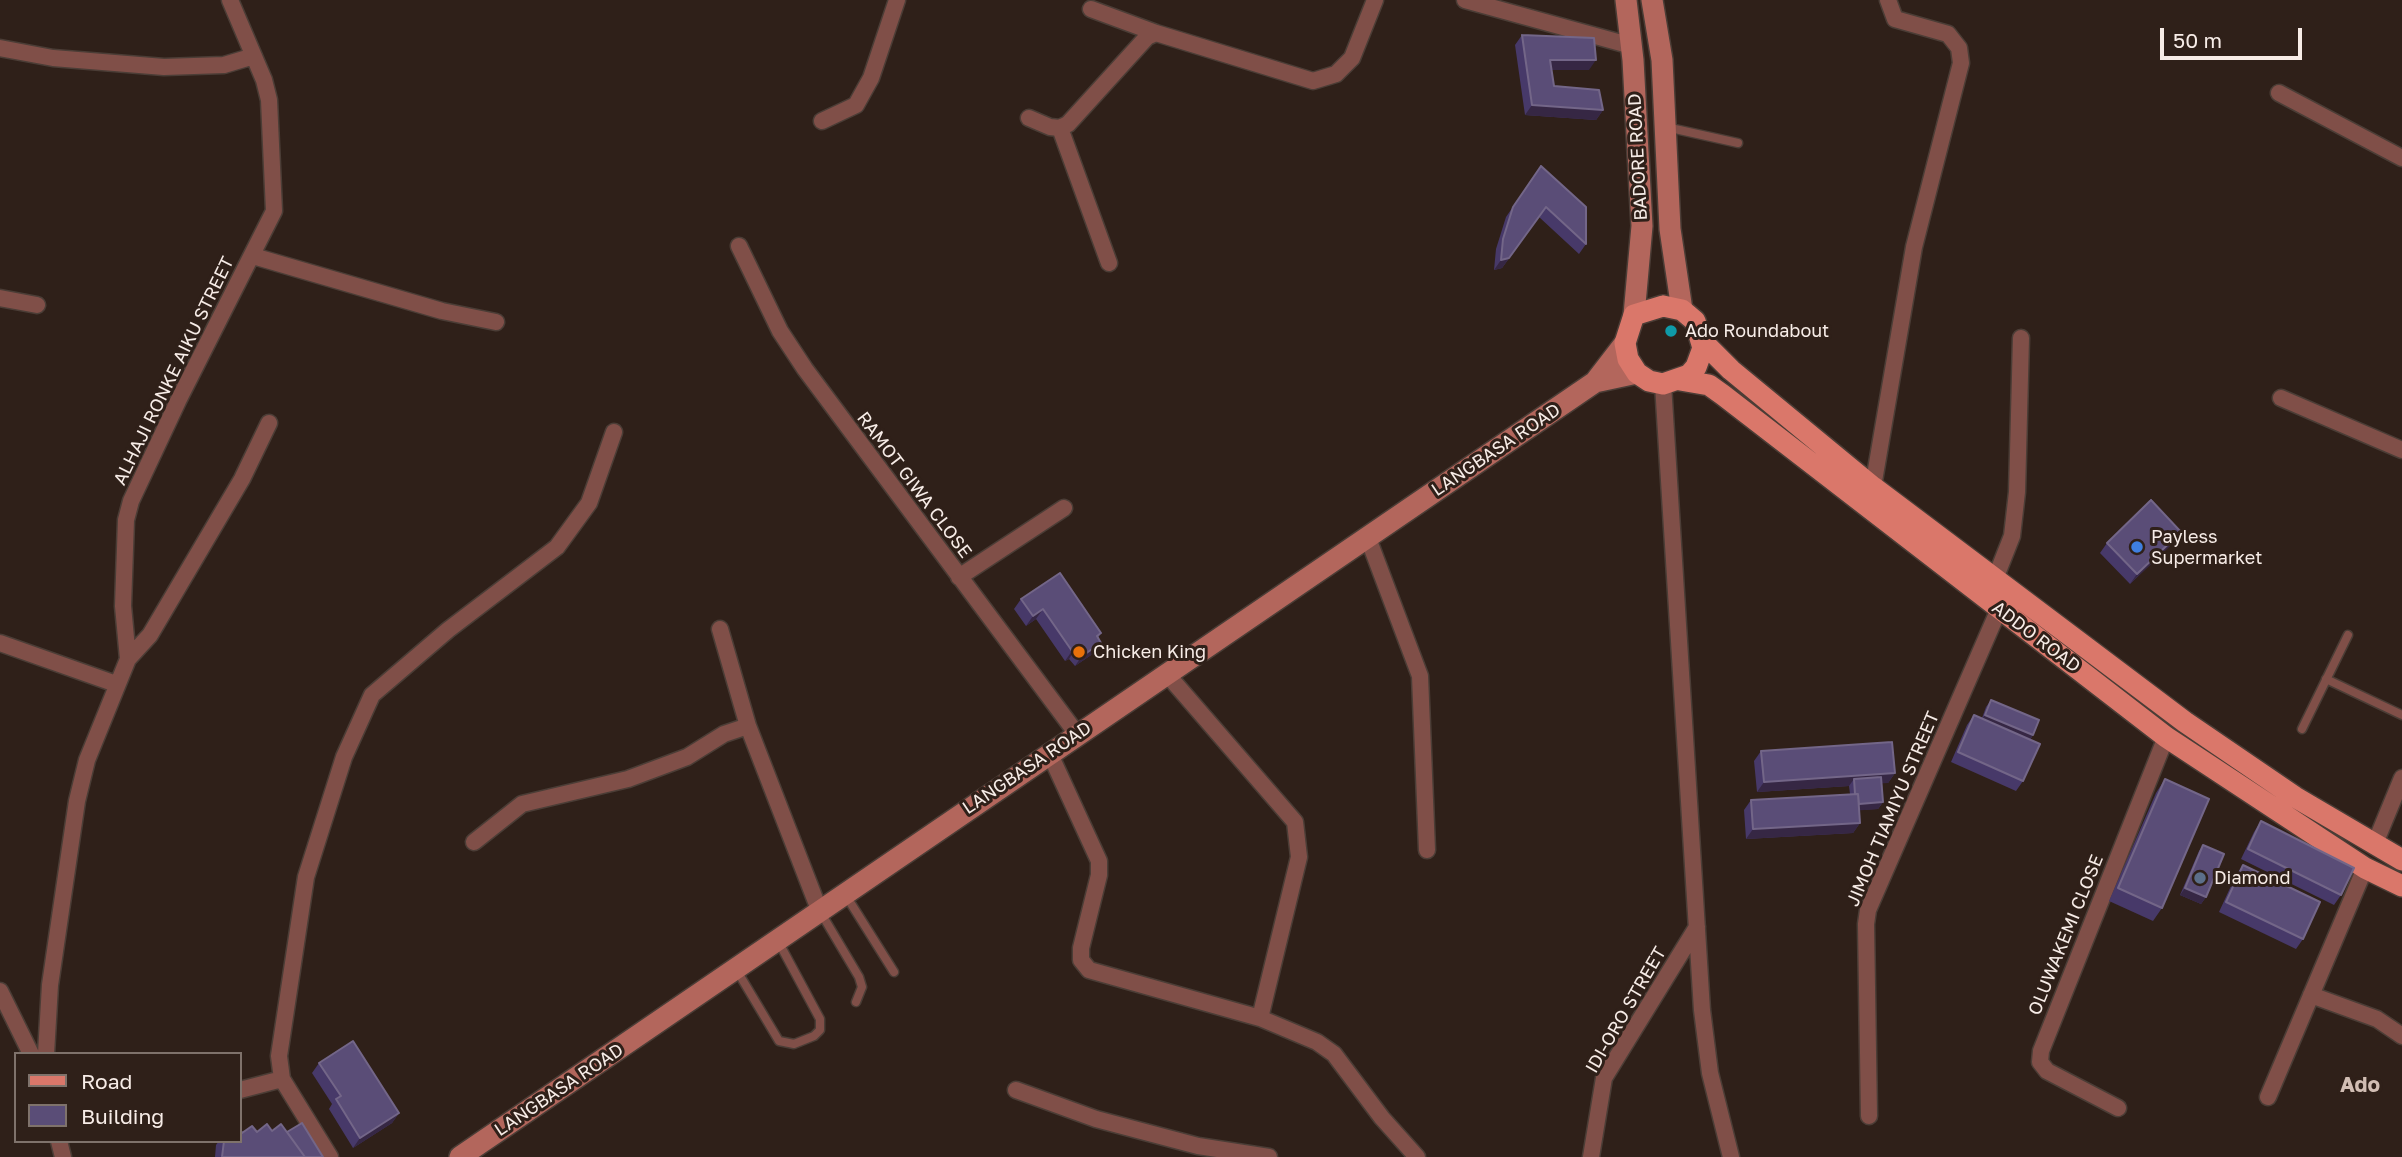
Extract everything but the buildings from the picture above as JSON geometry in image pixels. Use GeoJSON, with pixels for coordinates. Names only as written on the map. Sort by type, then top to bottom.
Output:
{"type":"FeatureCollection","features":[{"type":"Feature","properties":{"kind":"main road"},"geometry":{"type":"LineString","coordinates":[[1663,306],[1682,310],[1695,321],[1703,348],[1696,367],[1671,382],[1649,381],[1637,373],[1628,359],[1625,344],[1634,314],[1663,306]]}},
{"type":"Feature","properties":{"kind":"main road","name":"ADDO ROAD"},"geometry":{"type":"LineString","coordinates":[[1701,340],[1731,370],[1873,487],[2185,722],[2374,846],[2402,860]]}},
{"type":"Feature","properties":{"kind":"main road","name":"ADDO ROAD"},"geometry":{"type":"LineString","coordinates":[[1671,382],[1709,386],[1723,395],[2166,737],[2365,868],[2402,886]]}},
{"type":"Feature","properties":{"kind":"street","name":"ALHAJI RONKE AIKU STREET"},"geometry":{"type":"LineString","coordinates":[[128,659],[123,606],[124,533],[131,501],[177,401],[274,211],[269,100],[230,0]]}},
{"type":"Feature","properties":{"kind":"street"},"geometry":{"type":"LineString","coordinates":[[822,121],[856,104],[871,78],[897,0]]}},
{"type":"Feature","properties":{"kind":"street"},"geometry":{"type":"LineString","coordinates":[[1091,9],[1156,33],[1313,81],[1336,75],[1352,58],[1375,0]]}},
{"type":"Feature","properties":{"kind":"street"},"geometry":{"type":"LineString","coordinates":[[1465,0],[1632,46]]}},
{"type":"Feature","properties":{"kind":"street","name":"BADORE ROAD"},"geometry":{"type":"LineString","coordinates":[[1626,0],[1632,46],[1642,226],[1639,291],[1634,314]]}},
{"type":"Feature","properties":{"kind":"street","name":"BADORE ROAD"},"geometry":{"type":"LineString","coordinates":[[1652,0],[1662,60],[1670,229],[1682,310]]}},
{"type":"Feature","properties":{"kind":"street"},"geometry":{"type":"LineString","coordinates":[[1873,487],[1914,247],[1961,63],[1959,48],[1948,34],[1895,19],[1888,0]]}},
{"type":"Feature","properties":{"kind":"street"},"geometry":{"type":"LineString","coordinates":[[1029,118],[1060,128],[1068,124],[1147,37],[1156,33]]}},
{"type":"Feature","properties":{"kind":"street"},"geometry":{"type":"LineString","coordinates":[[0,48],[53,58],[164,67],[224,65],[254,56]]}},
{"type":"Feature","properties":{"kind":"street"},"geometry":{"type":"LineString","coordinates":[[2279,93],[2402,158]]}},
{"type":"Feature","properties":{"kind":"street"},"geometry":{"type":"LineString","coordinates":[[1060,128],[1109,263]]}},
{"type":"Feature","properties":{"kind":"street","name":"RAMOT GIWA CLOSE"},"geometry":{"type":"LineString","coordinates":[[739,246],[780,331],[798,359],[1077,734]]}},
{"type":"Feature","properties":{"kind":"street"},"geometry":{"type":"LineString","coordinates":[[253,256],[442,311],[496,322]]}},
{"type":"Feature","properties":{"kind":"street"},"geometry":{"type":"LineString","coordinates":[[0,298],[37,305]]}},
{"type":"Feature","properties":{"kind":"street"},"geometry":{"type":"LineString","coordinates":[[1995,579],[2012,536],[2017,492],[2021,338]]}},
{"type":"Feature","properties":{"kind":"street"},"geometry":{"type":"LineString","coordinates":[[1595,382],[1625,344]]}},
{"type":"Feature","properties":{"kind":"street"},"geometry":{"type":"LineString","coordinates":[[1595,382],[1637,373]]}},
{"type":"Feature","properties":{"kind":"street","name":"LANGBASA ROAD"},"geometry":{"type":"LineString","coordinates":[[460,1157],[1049,752],[1595,382]]}},
{"type":"Feature","properties":{"kind":"street"},"geometry":{"type":"LineString","coordinates":[[1671,382],[1702,1010],[1710,1073],[1731,1157]]}},
{"type":"Feature","properties":{"kind":"street"},"geometry":{"type":"LineString","coordinates":[[2281,398],[2402,450]]}},
{"type":"Feature","properties":{"kind":"street"},"geometry":{"type":"LineString","coordinates":[[46,1052],[50,985],[77,800],[87,760],[128,659],[150,635],[242,479],[269,423]]}},
{"type":"Feature","properties":{"kind":"street"},"geometry":{"type":"LineString","coordinates":[[330,1157],[282,1079],[279,1056],[306,877],[344,757],[366,706],[379,687],[557,547],[589,503],[614,432]]}},
{"type":"Feature","properties":{"kind":"street"},"geometry":{"type":"LineString","coordinates":[[959,577],[1064,509]]}},
{"type":"Feature","properties":{"kind":"street"},"geometry":{"type":"LineString","coordinates":[[1368,538],[1420,676],[1426,850]]}},
{"type":"Feature","properties":{"kind":"street","name":"JIMOH TIAMIYU STREET"},"geometry":{"type":"LineString","coordinates":[[1869,1116],[1868,910],[1999,610]]}},
{"type":"Feature","properties":{"kind":"street"},"geometry":{"type":"LineString","coordinates":[[720,629],[748,726],[820,912]]}},
{"type":"Feature","properties":{"kind":"street"},"geometry":{"type":"LineString","coordinates":[[0,643],[116,684]]}},
{"type":"Feature","properties":{"kind":"street"},"geometry":{"type":"LineString","coordinates":[[1166,673],[1295,822],[1299,857],[1260,1018]]}},
{"type":"Feature","properties":{"kind":"street"},"geometry":{"type":"LineString","coordinates":[[474,842],[522,804],[628,779],[687,757],[724,734],[748,726]]}},
{"type":"Feature","properties":{"kind":"street","name":"OLUWAKEMI CLOSE"},"geometry":{"type":"LineString","coordinates":[[2118,1108],[2047,1071],[2040,1062],[2040,1051],[2166,737]]}},
{"type":"Feature","properties":{"kind":"street"},"geometry":{"type":"LineString","coordinates":[[1049,752],[1100,861],[1081,948],[1081,960],[1089,970],[1260,1018],[1317,1042],[1334,1054],[1382,1118],[1417,1157]]}},
{"type":"Feature","properties":{"kind":"street"},"geometry":{"type":"LineString","coordinates":[[2374,846],[2402,778]]}},
{"type":"Feature","properties":{"kind":"street"},"geometry":{"type":"LineString","coordinates":[[2268,1097],[2365,868]]}},
{"type":"Feature","properties":{"kind":"street","name":"IDI-ORO STREET"},"geometry":{"type":"LineString","coordinates":[[1591,1157],[1604,1078],[1697,927]]}},
{"type":"Feature","properties":{"kind":"street"},"geometry":{"type":"LineString","coordinates":[[0,991],[30,1052]]}},
{"type":"Feature","properties":{"kind":"street"},"geometry":{"type":"LineString","coordinates":[[2311,995],[2377,1019],[2402,1036]]}},
{"type":"Feature","properties":{"kind":"street"},"geometry":{"type":"LineString","coordinates":[[242,1089],[282,1079]]}},
{"type":"Feature","properties":{"kind":"street"},"geometry":{"type":"LineString","coordinates":[[1016,1090],[1096,1119],[1198,1146],[1269,1157]]}},
{"type":"Feature","properties":{"kind":"lane"},"geometry":{"type":"LineString","coordinates":[[1664,127],[1683,128],[1738,143]]}},
{"type":"Feature","properties":{"kind":"lane"},"geometry":{"type":"LineString","coordinates":[[2302,729],[2348,635]]}},
{"type":"Feature","properties":{"kind":"lane"},"geometry":{"type":"LineString","coordinates":[[2326,679],[2402,715]]}},
{"type":"Feature","properties":{"kind":"lane"},"geometry":{"type":"LineString","coordinates":[[845,893],[894,972]]}},
{"type":"Feature","properties":{"kind":"lane"},"geometry":{"type":"LineString","coordinates":[[820,912],[859,977],[862,987],[856,1002]]}},
{"type":"Feature","properties":{"kind":"lane"},"geometry":{"type":"LineString","coordinates":[[736,969],[779,1041],[794,1044],[814,1036],[820,1030],[820,1019],[778,940]]}},
{"type":"Feature","properties":{"kind":"place","name":"Ado Roundabout"},"geometry":{"type":"Point","coordinates":[1671,331]}},
{"type":"Feature","properties":{"kind":"place","name":"Payless Supermarket"},"geometry":{"type":"Point","coordinates":[2137,547]}},
{"type":"Feature","properties":{"kind":"place","name":"Chicken King"},"geometry":{"type":"Point","coordinates":[1079,652]}},
{"type":"Feature","properties":{"kind":"place","name":"Diamond"},"geometry":{"type":"Point","coordinates":[2200,878]}},
{"type":"Feature","properties":{"kind":"district","name":"Ado"},"geometry":{"type":"Point","coordinates":[2360,1085]}}]}
